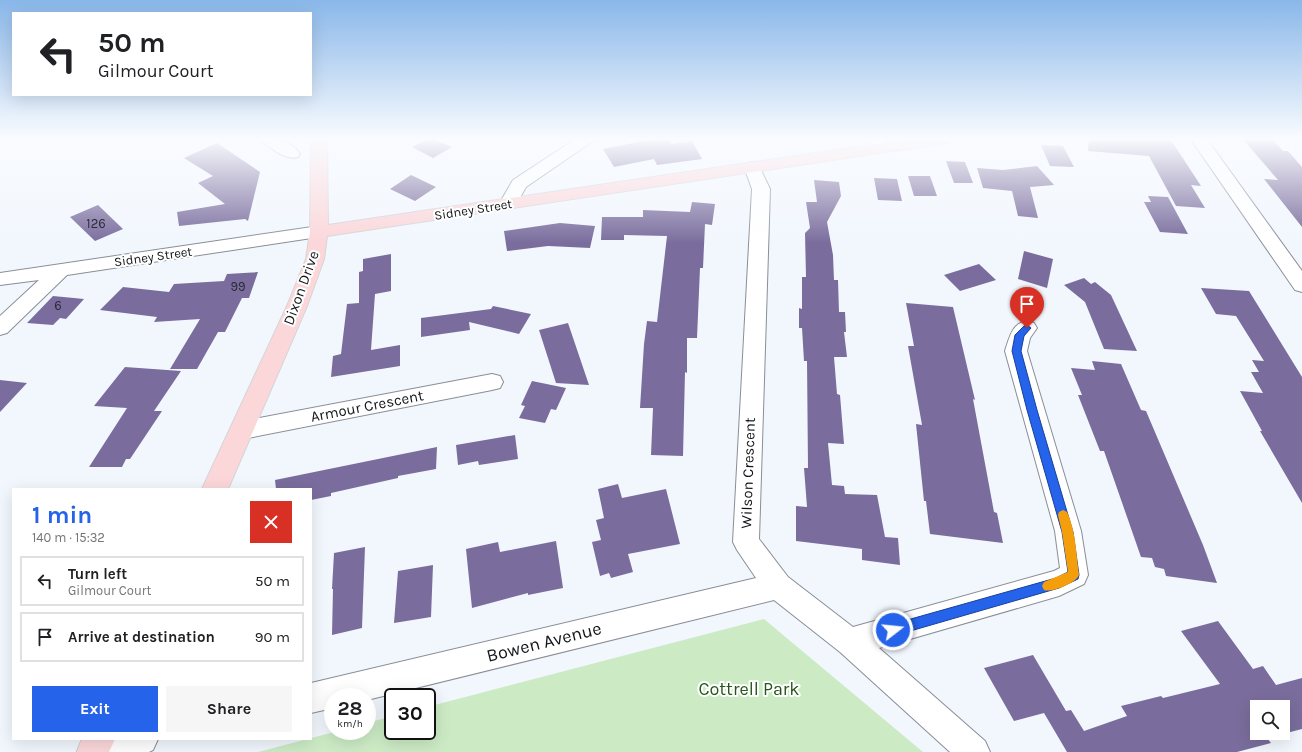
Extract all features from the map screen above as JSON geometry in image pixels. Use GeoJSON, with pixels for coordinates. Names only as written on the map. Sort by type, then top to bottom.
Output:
{"type":"FeatureCollection","features":[{"type":"Feature","properties":{"kind":"main road","name":"Dixon Drive"},"geometry":{"type":"LineString","coordinates":[[215,488],[243,430],[297,306],[315,259],[319,232],[319,173]]}},
{"type":"Feature","properties":{"kind":"main road","name":"Sidney Street"},"geometry":{"type":"LineString","coordinates":[[319,232],[712,173]]}},
{"type":"Feature","properties":{"kind":"street"},"geometry":{"type":"LineString","coordinates":[[508,204],[519,184],[535,173]]}},
{"type":"Feature","properties":{"kind":"street","name":"Wilson Crescent"},"geometry":{"type":"LineString","coordinates":[[754,173],[761,189],[746,542],[778,586],[850,642],[974,752]]}},
{"type":"Feature","properties":{"kind":"street"},"geometry":{"type":"LineString","coordinates":[[1223,173],[1302,286]]}},
{"type":"Feature","properties":{"kind":"street","name":"Sidney Street"},"geometry":{"type":"LineString","coordinates":[[0,279],[319,232]]}},
{"type":"Feature","properties":{"kind":"street"},"geometry":{"type":"LineString","coordinates":[[0,328],[61,270]]}},
{"type":"Feature","properties":{"kind":"street"},"geometry":{"type":"LineString","coordinates":[[850,642],[1051,585],[1074,575],[1068,532],[1016,351],[1020,335],[1027,328]]}},
{"type":"Feature","properties":{"kind":"street","name":"Armour Crescent"},"geometry":{"type":"LineString","coordinates":[[243,430],[492,382]]}},
{"type":"Feature","properties":{"kind":"street","name":"Bowen Avenue"},"geometry":{"type":"LineString","coordinates":[[312,698],[778,586]]}},
{"type":"Feature","properties":{"kind":"street"},"geometry":{"type":"LineString","coordinates":[[95,747],[136,740]]}},
{"type":"Feature","properties":{"kind":"green space","name":"Cottrell Park"},"geometry":{"type":"Polygon","coordinates":[[[764,619],[923,752],[258,752],[304,740],[312,740],[312,738],[324,735],[324,740],[376,740],[376,721],[384,718],[384,740],[436,740],[436,705],[764,619]]]}},
{"type":"Feature","properties":{"kind":"building"},"geometry":{"type":"Polygon","coordinates":[[[208,173],[260,173],[248,221],[245,219],[179,226],[177,212],[225,204],[198,183],[213,176],[208,173]]]}},
{"type":"Feature","properties":{"kind":"building"},"geometry":{"type":"Polygon","coordinates":[[[950,173],[969,173],[973,183],[954,183],[950,173]]]}},
{"type":"Feature","properties":{"kind":"building"},"geometry":{"type":"Polygon","coordinates":[[[979,173],[1043,173],[1054,185],[1030,187],[1038,218],[1018,216],[1012,191],[983,188],[979,173]]]}},
{"type":"Feature","properties":{"kind":"building"},"geometry":{"type":"Polygon","coordinates":[[[1158,173],[1193,173],[1201,186],[1191,185],[1205,208],[1176,206],[1158,173]]]}},
{"type":"Feature","properties":{"kind":"building"},"geometry":{"type":"Polygon","coordinates":[[[1272,173],[1302,173],[1302,227],[1264,179],[1278,180],[1272,173]]]}},
{"type":"Feature","properties":{"kind":"building"},"geometry":{"type":"Polygon","coordinates":[[[411,175],[436,187],[415,201],[390,189],[411,175]]]}},
{"type":"Feature","properties":{"kind":"building"},"geometry":{"type":"Polygon","coordinates":[[[908,176],[930,176],[937,196],[914,196],[908,176]]]}},
{"type":"Feature","properties":{"kind":"building"},"geometry":{"type":"Polygon","coordinates":[[[874,178],[897,179],[902,201],[878,200],[874,178]]]}},
{"type":"Feature","properties":{"kind":"building"},"geometry":{"type":"Polygon","coordinates":[[[814,180],[839,182],[841,196],[827,222],[833,255],[834,280],[838,280],[839,312],[845,312],[846,332],[844,332],[847,357],[834,357],[837,394],[840,395],[844,444],[828,443],[832,485],[844,486],[845,494],[877,495],[885,537],[898,538],[900,565],[862,560],[862,549],[796,541],[796,506],[807,507],[804,468],[808,468],[807,361],[804,361],[802,328],[799,328],[799,308],[802,309],[802,277],[806,277],[805,233],[810,228],[806,202],[817,202],[814,180]]]}},
{"type":"Feature","properties":{"kind":"building"},"geometry":{"type":"Polygon","coordinates":[[[1148,196],[1168,197],[1188,234],[1160,232],[1144,202],[1151,202],[1148,196]]]}},
{"type":"Feature","properties":{"kind":"building"},"geometry":{"type":"Polygon","coordinates":[[[692,202],[715,204],[712,225],[705,224],[703,268],[700,268],[697,338],[687,338],[683,456],[651,455],[653,408],[640,408],[644,344],[647,321],[657,322],[667,236],[624,235],[624,240],[601,240],[602,217],[643,217],[643,210],[690,212],[692,202]]]}},
{"type":"Feature","properties":{"kind":"building"},"geometry":{"type":"Polygon","coordinates":[[[98,205],[123,229],[95,241],[70,217],[98,205]]]}},
{"type":"Feature","properties":{"kind":"building"},"geometry":{"type":"Polygon","coordinates":[[[560,223],[595,226],[590,248],[548,246],[507,251],[504,231],[560,223]]]}},
{"type":"Feature","properties":{"kind":"building"},"geometry":{"type":"Polygon","coordinates":[[[1024,251],[1053,259],[1047,288],[1018,279],[1024,251]]]}},
{"type":"Feature","properties":{"kind":"building"},"geometry":{"type":"Polygon","coordinates":[[[391,254],[391,291],[375,294],[371,350],[400,345],[400,366],[331,377],[333,356],[341,354],[347,304],[359,303],[359,272],[363,271],[363,259],[391,254]]]}},
{"type":"Feature","properties":{"kind":"building"},"geometry":{"type":"Polygon","coordinates":[[[979,264],[996,280],[960,291],[944,275],[979,264]]]}},
{"type":"Feature","properties":{"kind":"building"},"geometry":{"type":"Polygon","coordinates":[[[258,272],[249,298],[242,298],[225,332],[218,332],[197,369],[170,369],[200,319],[154,322],[157,317],[100,310],[123,287],[169,292],[174,284],[224,281],[227,274],[258,272]]]}},
{"type":"Feature","properties":{"kind":"building"},"geometry":{"type":"Polygon","coordinates":[[[1084,278],[1091,284],[1095,282],[1111,295],[1137,351],[1104,349],[1085,302],[1064,285],[1084,278]]]}},
{"type":"Feature","properties":{"kind":"building"},"geometry":{"type":"Polygon","coordinates":[[[1201,288],[1249,291],[1302,377],[1302,503],[1260,431],[1262,431],[1240,391],[1263,393],[1251,372],[1259,372],[1252,360],[1264,361],[1236,316],[1216,314],[1201,288]]]}},
{"type":"Feature","properties":{"kind":"building"},"geometry":{"type":"Polygon","coordinates":[[[53,296],[84,299],[66,319],[60,318],[53,325],[27,323],[53,296]]]}},
{"type":"Feature","properties":{"kind":"building"},"geometry":{"type":"Polygon","coordinates":[[[906,303],[953,307],[975,400],[973,399],[994,512],[997,513],[1003,543],[930,534],[926,501],[924,501],[916,424],[922,425],[908,346],[914,346],[906,303]]]}},
{"type":"Feature","properties":{"kind":"building"},"geometry":{"type":"Polygon","coordinates":[[[493,306],[531,314],[519,334],[469,322],[470,330],[421,337],[421,318],[491,309],[493,306]]]}},
{"type":"Feature","properties":{"kind":"building"},"geometry":{"type":"Polygon","coordinates":[[[568,323],[589,385],[556,383],[539,330],[568,323]]]}},
{"type":"Feature","properties":{"kind":"building"},"geometry":{"type":"Polygon","coordinates":[[[1092,361],[1121,364],[1141,410],[1146,411],[1203,545],[1217,583],[1166,576],[1164,569],[1155,567],[1152,558],[1141,557],[1104,451],[1100,451],[1078,395],[1082,395],[1071,368],[1095,370],[1092,361]]]}},
{"type":"Feature","properties":{"kind":"building"},"geometry":{"type":"Polygon","coordinates":[[[125,367],[181,371],[154,411],[162,411],[130,459],[126,459],[122,467],[89,467],[127,408],[94,406],[125,367]]]}},
{"type":"Feature","properties":{"kind":"building"},"geometry":{"type":"Polygon","coordinates":[[[0,380],[27,383],[0,412],[0,380]]]}},
{"type":"Feature","properties":{"kind":"building"},"geometry":{"type":"Polygon","coordinates":[[[532,381],[566,388],[556,410],[551,409],[545,423],[519,418],[525,406],[521,405],[532,381]]]}},
{"type":"Feature","properties":{"kind":"building"},"geometry":{"type":"Polygon","coordinates":[[[515,435],[518,459],[479,465],[478,461],[458,465],[456,445],[515,435]]]}},
{"type":"Feature","properties":{"kind":"building"},"geometry":{"type":"Polygon","coordinates":[[[437,447],[436,469],[398,476],[398,478],[331,493],[331,496],[312,500],[312,488],[276,488],[275,480],[437,447]]]}},
{"type":"Feature","properties":{"kind":"building"},"geometry":{"type":"Polygon","coordinates":[[[618,484],[622,498],[666,489],[680,544],[628,554],[633,572],[611,578],[609,573],[600,576],[592,542],[601,540],[596,520],[604,518],[598,489],[618,484]]]}},
{"type":"Feature","properties":{"kind":"building"},"geometry":{"type":"Polygon","coordinates":[[[556,541],[563,588],[528,595],[528,593],[472,608],[466,549],[498,542],[500,552],[556,541]]]}},
{"type":"Feature","properties":{"kind":"building"},"geometry":{"type":"Polygon","coordinates":[[[365,547],[362,628],[332,635],[334,553],[365,547]]]}},
{"type":"Feature","properties":{"kind":"building"},"geometry":{"type":"Polygon","coordinates":[[[433,565],[431,617],[394,623],[398,571],[433,565]]]}},
{"type":"Feature","properties":{"kind":"building"},"geometry":{"type":"Polygon","coordinates":[[[1218,621],[1253,669],[1263,666],[1276,685],[1302,678],[1302,729],[1290,732],[1290,700],[1250,700],[1250,740],[1269,740],[1271,743],[1237,752],[1067,752],[1044,713],[1014,721],[984,668],[1033,655],[1066,711],[1071,710],[1084,731],[1127,716],[1121,706],[1161,696],[1163,698],[1220,684],[1181,631],[1218,621]]]}},
{"type":"Feature","properties":{"kind":"slow traffic"},"geometry":{"type":"LineString","coordinates":[[1048,586],[1059,583],[1074,575],[1068,532],[1063,515]]}},
{"type":"Feature","properties":{"kind":"route"},"geometry":{"type":"LineString","coordinates":[[893,630],[1059,583],[1074,575],[1068,532],[1016,351],[1020,335],[1027,328]]}}]}
